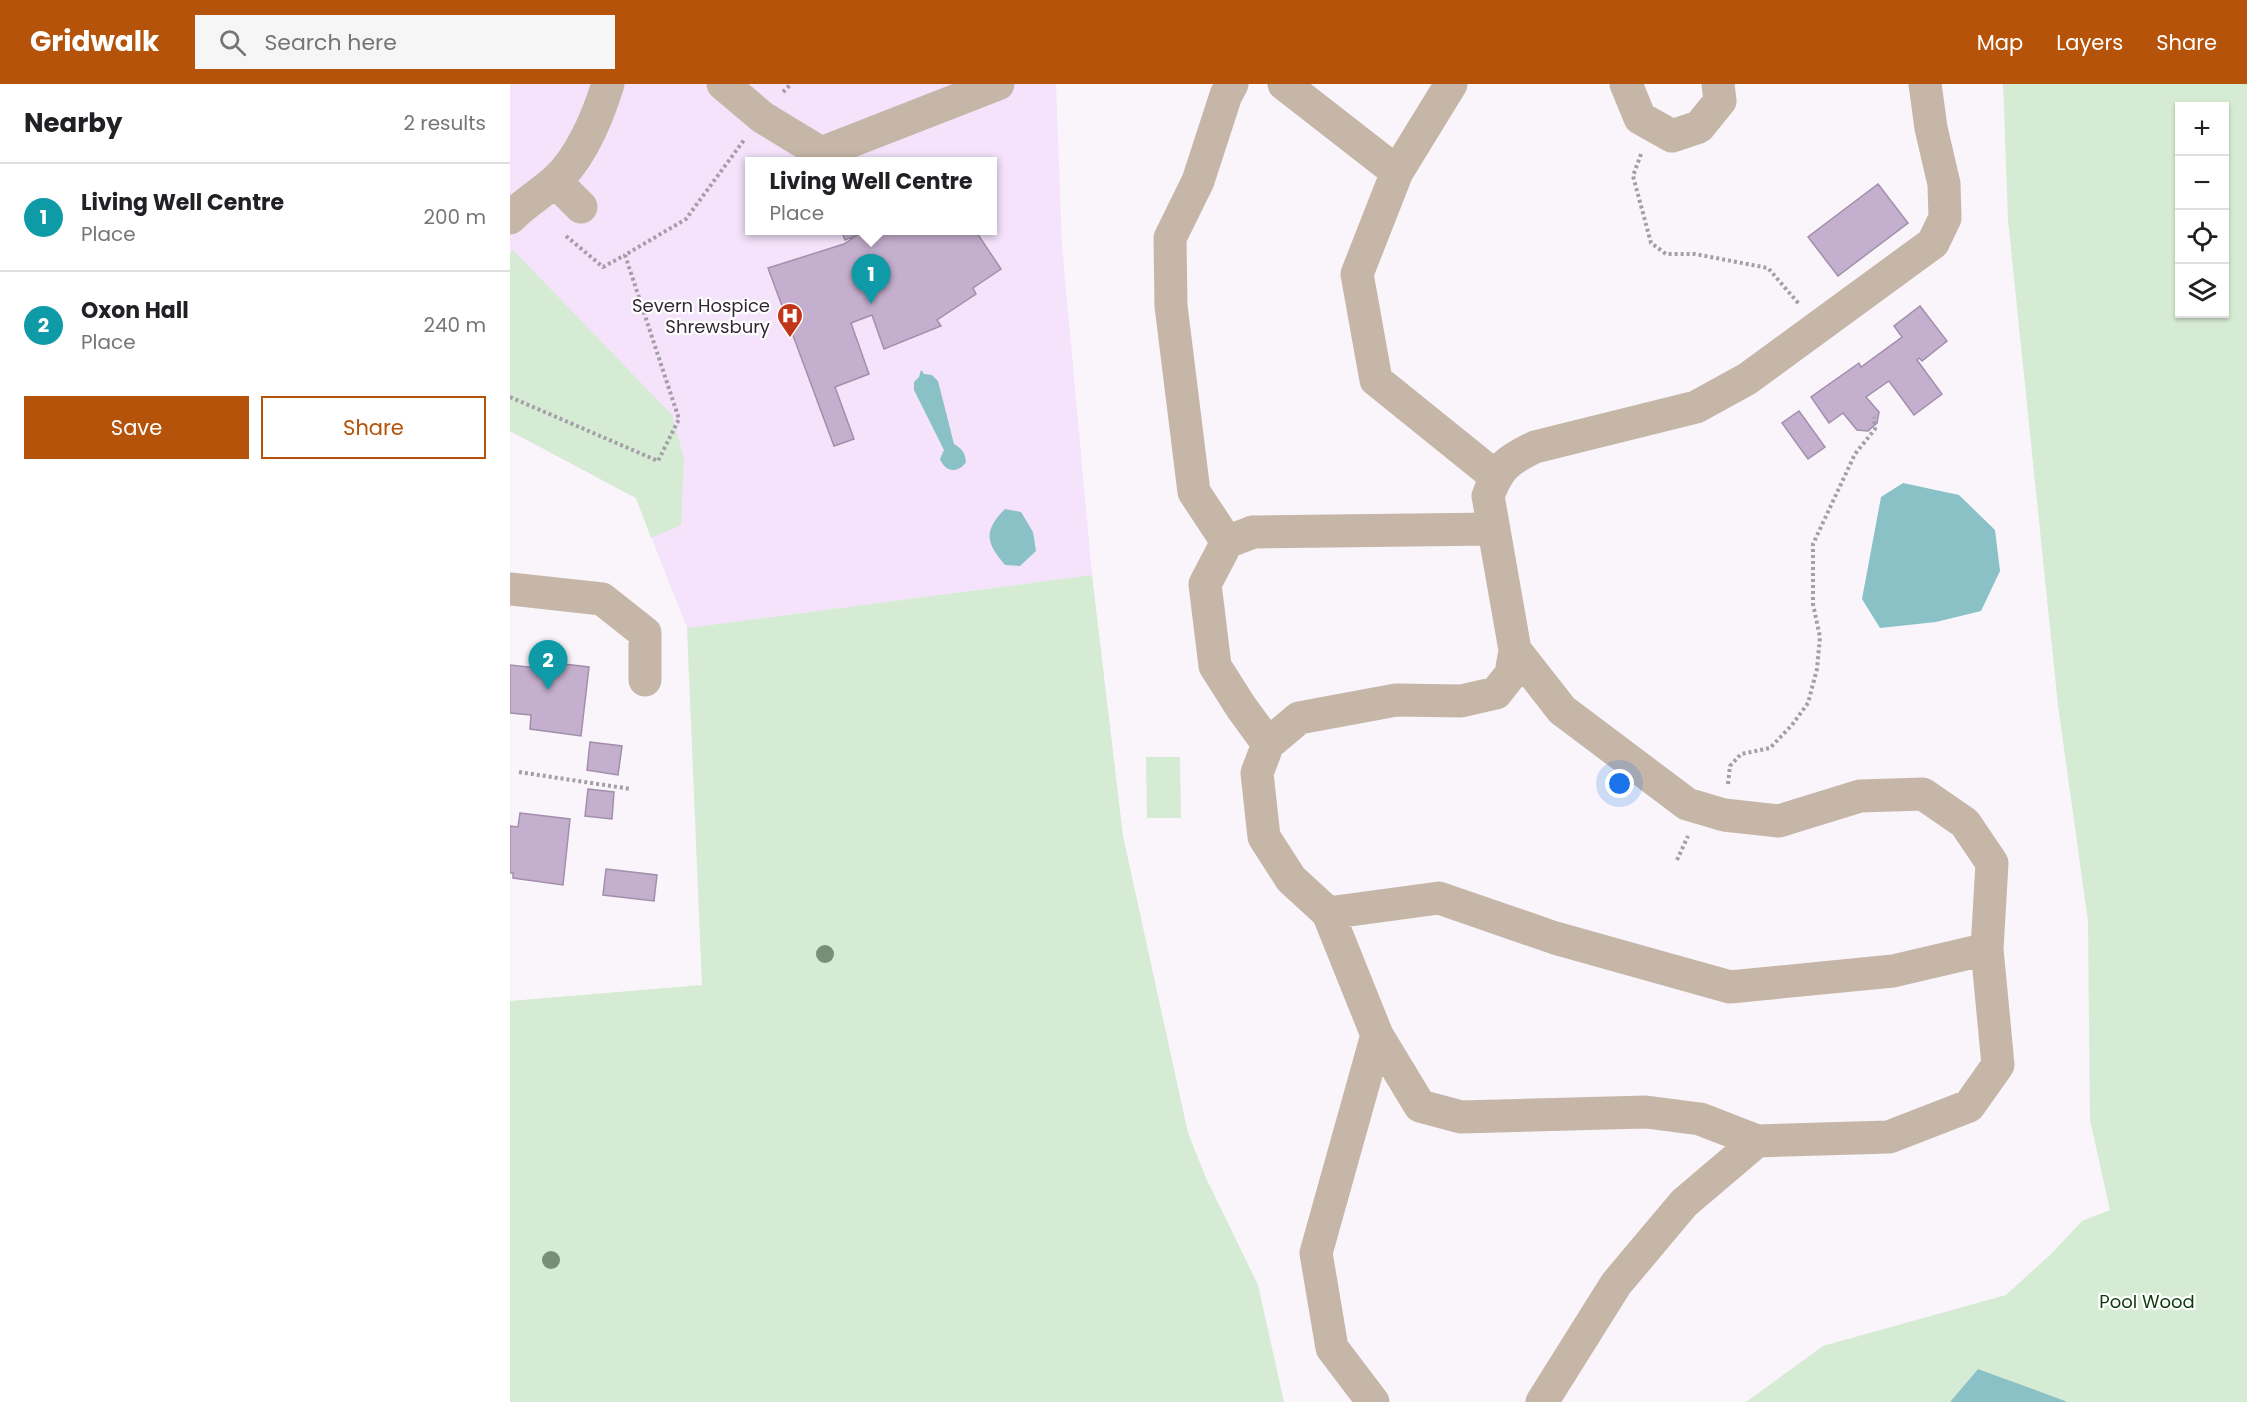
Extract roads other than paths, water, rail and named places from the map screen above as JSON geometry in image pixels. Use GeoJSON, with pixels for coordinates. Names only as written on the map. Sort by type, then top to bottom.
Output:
{"type":"FeatureCollection","features":[{"type":"Feature","properties":{"kind":"street"},"geometry":{"type":"LineString","coordinates":[[514,205],[555,181],[575,158],[602,105],[608,84]]}},
{"type":"Feature","properties":{"kind":"street"},"geometry":{"type":"LineString","coordinates":[[723,84],[762,117],[821,153],[998,84]]}},
{"type":"Feature","properties":{"kind":"street"},"geometry":{"type":"LineString","coordinates":[[1227,542],[1194,492],[1171,306],[1170,238],[1198,181],[1226,95],[1232,84]]}},
{"type":"Feature","properties":{"kind":"street"},"geometry":{"type":"LineString","coordinates":[[1284,84],[1397,172]]}},
{"type":"Feature","properties":{"kind":"street"},"geometry":{"type":"LineString","coordinates":[[1451,84],[1397,172],[1357,274],[1376,380],[1495,476]]}},
{"type":"Feature","properties":{"kind":"street"},"geometry":{"type":"LineString","coordinates":[[1626,84],[1640,118],[1672,136],[1699,127],[1720,101],[1718,84]]}},
{"type":"Feature","properties":{"kind":"street"},"geometry":{"type":"LineString","coordinates":[[1515,650],[1562,710],[1687,804],[1724,815],[1779,821],[1860,796],[1923,794],[1965,823],[1992,863],[1987,950],[1998,1065],[1969,1106],[1889,1137],[1757,1141],[1700,1119],[1646,1112],[1461,1117],[1420,1106],[1377,1035],[1328,913],[1291,879],[1264,837],[1257,773],[1268,744],[1299,717],[1396,700],[1461,701],[1496,693],[1511,674],[1515,650],[1488,495],[1495,476],[1512,458],[1535,447],[1696,407],[1747,379],[1933,243],[1945,218],[1944,184],[1931,128],[1925,84]]}},
{"type":"Feature","properties":{"kind":"street"},"geometry":{"type":"LineString","coordinates":[[555,181],[581,207]]}},
{"type":"Feature","properties":{"kind":"street"},"geometry":{"type":"LineString","coordinates":[[1268,744],[1215,666],[1205,584],[1227,542],[1253,532],[1494,529]]}},
{"type":"Feature","properties":{"kind":"street"},"geometry":{"type":"LineString","coordinates":[[510,589],[602,599],[645,633],[645,680]]}},
{"type":"Feature","properties":{"kind":"street"},"geometry":{"type":"LineString","coordinates":[[1328,913],[1439,898],[1555,938],[1730,987],[1893,971],[1987,950]]}},
{"type":"Feature","properties":{"kind":"street"},"geometry":{"type":"LineString","coordinates":[[1372,1402],[1332,1348],[1316,1253],[1377,1035]]}},
{"type":"Feature","properties":{"kind":"street"},"geometry":{"type":"LineString","coordinates":[[1542,1402],[1616,1284],[1684,1203],[1757,1141]]}},
{"type":"Feature","properties":{"kind":"water"},"geometry":{"type":"Polygon","coordinates":[[[921,370],[938,381],[954,444],[965,456],[966,462],[956,470],[948,469],[942,463],[940,459],[944,450],[914,390],[914,382],[921,370]]]}},
{"type":"Feature","properties":{"kind":"water"},"geometry":{"type":"Polygon","coordinates":[[[1903,483],[1959,495],[1995,530],[2000,571],[1981,611],[1936,622],[1880,628],[1862,599],[1881,497],[1903,483]]]}},
{"type":"Feature","properties":{"kind":"water"},"geometry":{"type":"Polygon","coordinates":[[[1005,509],[1021,512],[1033,532],[1036,551],[1020,566],[1005,565],[991,543],[990,531],[1005,509]]]}},
{"type":"Feature","properties":{"kind":"water"},"geometry":{"type":"Polygon","coordinates":[[[1978,1369],[2065,1401],[2066,1402],[1950,1402],[1978,1369]]]}},
{"type":"Feature","properties":{"kind":"place","name":"Living Well Centre"},"geometry":{"type":"Point","coordinates":[871,304]}},
{"type":"Feature","properties":{"kind":"place","name":"Severn Hospice Shrewsbury"},"geometry":{"type":"Point","coordinates":[790,339]}},
{"type":"Feature","properties":{"kind":"place","name":"Oxon Hall"},"geometry":{"type":"Point","coordinates":[548,690]}},
{"type":"Feature","properties":{"kind":"park label","name":"Pool Wood"},"geometry":{"type":"Point","coordinates":[2147,1302]}}]}
